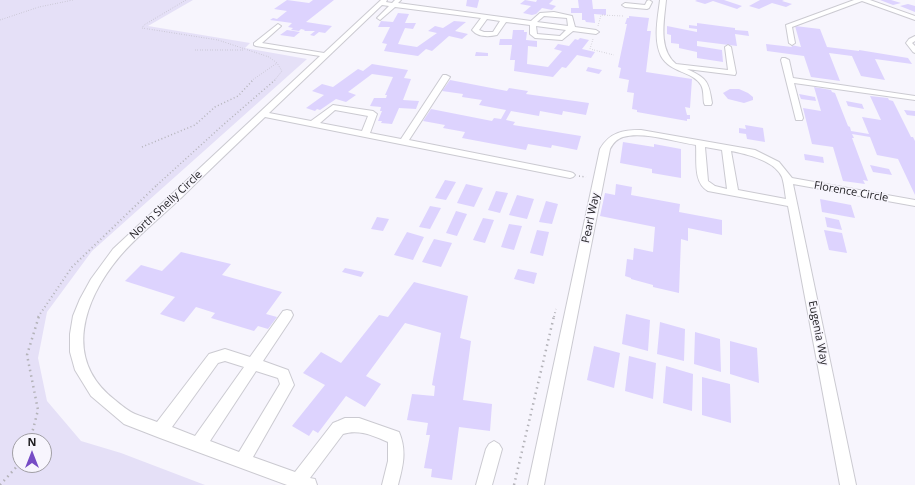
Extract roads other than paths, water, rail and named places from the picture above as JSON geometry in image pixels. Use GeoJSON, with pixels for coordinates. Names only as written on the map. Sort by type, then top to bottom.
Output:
{"type":"FeatureCollection","features":[{"type":"Feature","properties":{"kind":"street"},"geometry":{"type":"LineString","coordinates":[[625,5],[647,7],[647,1],[663,2],[661,26],[662,47],[665,57],[673,65],[699,79],[705,85],[708,103]]}},
{"type":"Feature","properties":{"kind":"street"},"geometry":{"type":"LineString","coordinates":[[380,18],[389,2],[596,32]]}},
{"type":"Feature","properties":{"kind":"street","name":"North Shelly Circle"},"geometry":{"type":"LineString","coordinates":[[304,483],[129,419],[92,388],[82,371],[76,344],[77,323],[83,305],[101,270],[117,252],[326,55],[389,2]]}},
{"type":"Feature","properties":{"kind":"street"},"geometry":{"type":"LineString","coordinates":[[792,44],[788,26],[860,2],[915,18]]}},
{"type":"Feature","properties":{"kind":"street"},"geometry":{"type":"LineString","coordinates":[[542,14],[554,14],[570,17],[572,28],[562,38],[543,38],[534,35],[533,23],[542,14]]}},
{"type":"Feature","properties":{"kind":"street"},"geometry":{"type":"LineString","coordinates":[[485,17],[475,30],[476,32],[486,35],[495,34],[504,19]]}},
{"type":"Feature","properties":{"kind":"street"},"geometry":{"type":"LineString","coordinates":[[278,26],[256,44],[326,55]]}},
{"type":"Feature","properties":{"kind":"street"},"geometry":{"type":"LineString","coordinates":[[915,38],[909,43],[915,51]]}},
{"type":"Feature","properties":{"kind":"street"},"geometry":{"type":"LineString","coordinates":[[673,65],[732,72],[728,47]]}},
{"type":"Feature","properties":{"kind":"street"},"geometry":{"type":"LineString","coordinates":[[785,60],[799,118]]}},
{"type":"Feature","properties":{"kind":"street"},"geometry":{"type":"LineString","coordinates":[[403,142],[446,77]]}},
{"type":"Feature","properties":{"kind":"street"},"geometry":{"type":"LineString","coordinates":[[790,80],[915,98]]}},
{"type":"Feature","properties":{"kind":"street"},"geometry":{"type":"LineString","coordinates":[[313,124],[333,107],[373,114],[365,134]]}},
{"type":"Feature","properties":{"kind":"street"},"geometry":{"type":"LineString","coordinates":[[262,114],[570,175]]}},
{"type":"Feature","properties":{"kind":"street","name":"Pearl Way"},"geometry":{"type":"LineString","coordinates":[[536,485],[603,156],[608,143],[613,137],[641,133],[752,152],[776,164],[788,180]]}},
{"type":"Feature","properties":{"kind":"street"},"geometry":{"type":"LineString","coordinates":[[700,143],[702,182],[704,185],[713,189],[792,203]]}},
{"type":"Feature","properties":{"kind":"street"},"geometry":{"type":"LineString","coordinates":[[726,147],[733,193]]}},
{"type":"Feature","properties":{"kind":"street","name":"Florence Circle"},"geometry":{"type":"LineString","coordinates":[[788,180],[915,203]]}},
{"type":"Feature","properties":{"kind":"street","name":"Eugenia Way"},"geometry":{"type":"LineString","coordinates":[[788,180],[848,485]]}},
{"type":"Feature","properties":{"kind":"street"},"geometry":{"type":"LineString","coordinates":[[198,445],[287,315]]}},
{"type":"Feature","properties":{"kind":"street"},"geometry":{"type":"LineString","coordinates":[[160,431],[214,358],[225,355],[283,374],[287,385],[242,461]]}},
{"type":"Feature","properties":{"kind":"street"},"geometry":{"type":"LineString","coordinates":[[304,483],[338,428],[347,424],[358,424],[394,437],[398,445],[398,454],[390,485]]}},
{"type":"Feature","properties":{"kind":"street"},"geometry":{"type":"LineString","coordinates":[[484,485],[494,449]]}}]}
